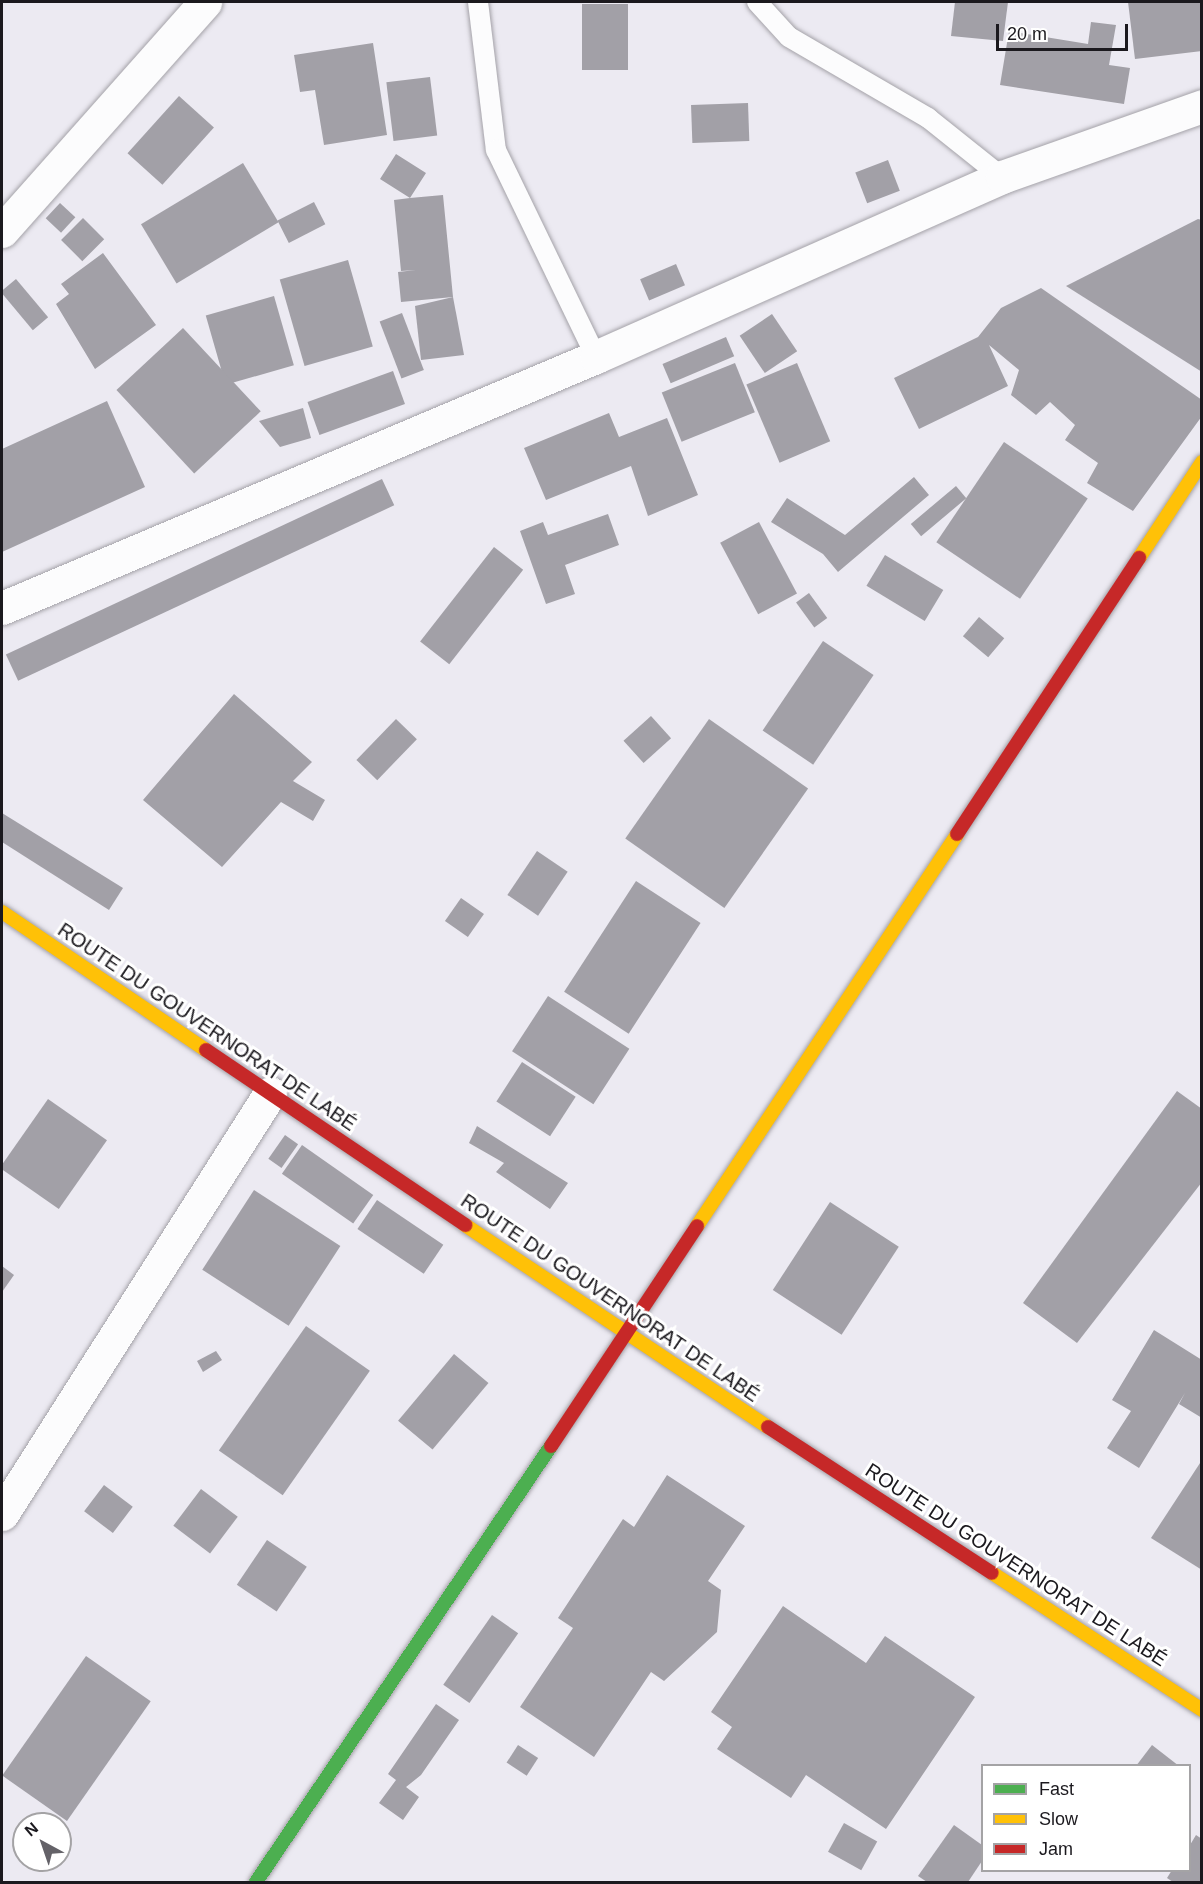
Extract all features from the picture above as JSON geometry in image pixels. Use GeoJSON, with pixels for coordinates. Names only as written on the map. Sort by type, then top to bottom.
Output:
{"type":"FeatureCollection","features":[{"type":"Feature","properties":{"kind":"street"},"geometry":{"type":"LineString","coordinates":[[2,231],[205,2]]}},
{"type":"Feature","properties":{"kind":"street"},"geometry":{"type":"LineString","coordinates":[[2,608],[596,357],[1002,177],[1202,106]]}},
{"type":"Feature","properties":{"kind":"street"},"geometry":{"type":"LineString","coordinates":[[256,1882],[626,1334],[1202,462]]}},
{"type":"Feature","properties":{"kind":"street","name":"ROUTE DU GOUVERNORAT DE LABÉ"},"geometry":{"type":"LineString","coordinates":[[2,912],[626,1334],[1202,1710]]}},
{"type":"Feature","properties":{"kind":"street"},"geometry":{"type":"LineString","coordinates":[[2,1514],[270,1093]]}},
{"type":"Feature","properties":{"kind":"lane"},"geometry":{"type":"LineString","coordinates":[[478,2],[496,150],[596,357]]}},
{"type":"Feature","properties":{"kind":"lane"},"geometry":{"type":"LineString","coordinates":[[757,2],[789,37],[928,118],[1002,177]]}},
{"type":"Feature","properties":{"kind":"building"},"geometry":{"type":"Polygon","coordinates":[[[955,2],[1008,2],[1003,41],[951,36],[955,2]]]}},
{"type":"Feature","properties":{"kind":"building"},"geometry":{"type":"Polygon","coordinates":[[[1128,2],[1202,2],[1202,51],[1135,59],[1128,2]]]}},
{"type":"Feature","properties":{"kind":"building"},"geometry":{"type":"Polygon","coordinates":[[[582,4],[628,4],[628,70],[582,70],[582,4]]]}},
{"type":"Feature","properties":{"kind":"building"},"geometry":{"type":"Polygon","coordinates":[[[1091,22],[1116,25],[1109,65],[1130,68],[1124,104],[1000,85],[1009,31],[1088,44],[1091,22]]]}},
{"type":"Feature","properties":{"kind":"building"},"geometry":{"type":"Polygon","coordinates":[[[373,43],[387,135],[324,145],[315,90],[300,92],[294,55],[373,43]]]}},
{"type":"Feature","properties":{"kind":"building"},"geometry":{"type":"Polygon","coordinates":[[[430,77],[437,136],[394,141],[386,82],[430,77]]]}},
{"type":"Feature","properties":{"kind":"building"},"geometry":{"type":"Polygon","coordinates":[[[179,96],[214,127],[162,185],[127,153],[179,96]]]}},
{"type":"Feature","properties":{"kind":"building"},"geometry":{"type":"Polygon","coordinates":[[[748,103],[749,141],[692,143],[691,105],[748,103]]]}},
{"type":"Feature","properties":{"kind":"building"},"geometry":{"type":"Polygon","coordinates":[[[396,154],[426,173],[410,198],[380,179],[396,154]]]}},
{"type":"Feature","properties":{"kind":"building"},"geometry":{"type":"Polygon","coordinates":[[[888,160],[900,191],[867,203],[855,173],[888,160]]]}},
{"type":"Feature","properties":{"kind":"building"},"geometry":{"type":"Polygon","coordinates":[[[243,163],[279,222],[177,283],[141,224],[243,163]]]}},
{"type":"Feature","properties":{"kind":"building"},"geometry":{"type":"Polygon","coordinates":[[[443,195],[453,297],[401,302],[398,272],[416,270],[401,271],[394,200],[443,195]]]}},
{"type":"Feature","properties":{"kind":"building"},"geometry":{"type":"Polygon","coordinates":[[[314,202],[325,224],[289,243],[277,221],[314,202]]]}},
{"type":"Feature","properties":{"kind":"building"},"geometry":{"type":"Polygon","coordinates":[[[60,203],[75,217],[61,233],[46,218],[60,203]]]}},
{"type":"Feature","properties":{"kind":"building"},"geometry":{"type":"Polygon","coordinates":[[[83,218],[104,239],[82,261],[61,240],[83,218]]]}},
{"type":"Feature","properties":{"kind":"building"},"geometry":{"type":"Polygon","coordinates":[[[1198,219],[1202,220],[1202,372],[1066,286],[1198,219]]]}},
{"type":"Feature","properties":{"kind":"building"},"geometry":{"type":"Polygon","coordinates":[[[103,253],[156,325],[95,369],[56,304],[69,294],[61,284],[103,253]]]}},
{"type":"Feature","properties":{"kind":"building"},"geometry":{"type":"Polygon","coordinates":[[[348,260],[373,347],[305,366],[280,280],[348,260]]]}},
{"type":"Feature","properties":{"kind":"building"},"geometry":{"type":"Polygon","coordinates":[[[676,264],[685,285],[649,300],[640,279],[676,264]]]}},
{"type":"Feature","properties":{"kind":"building"},"geometry":{"type":"Polygon","coordinates":[[[16,279],[48,317],[33,330],[2,293],[2,291],[16,279]]]}},
{"type":"Feature","properties":{"kind":"building"},"geometry":{"type":"Polygon","coordinates":[[[1041,288],[1202,400],[1202,416],[1133,511],[1087,483],[1098,463],[1065,440],[1075,425],[1050,402],[1036,415],[1011,395],[1019,370],[989,345],[1008,386],[919,429],[894,378],[978,337],[1001,308],[1041,288]]]}},
{"type":"Feature","properties":{"kind":"building"},"geometry":{"type":"Polygon","coordinates":[[[274,296],[294,365],[226,385],[206,316],[274,296]]]}},
{"type":"Feature","properties":{"kind":"building"},"geometry":{"type":"Polygon","coordinates":[[[453,297],[464,355],[421,360],[415,306],[453,297]]]}},
{"type":"Feature","properties":{"kind":"building"},"geometry":{"type":"Polygon","coordinates":[[[402,313],[424,370],[401,379],[380,322],[402,313]]]}},
{"type":"Feature","properties":{"kind":"building"},"geometry":{"type":"Polygon","coordinates":[[[772,314],[797,351],[765,373],[740,336],[772,314]]]}},
{"type":"Feature","properties":{"kind":"building"},"geometry":{"type":"Polygon","coordinates":[[[183,328],[261,411],[194,473],[116,390],[183,328]]]}},
{"type":"Feature","properties":{"kind":"building"},"geometry":{"type":"Polygon","coordinates":[[[726,337],[734,356],[671,383],[662,364],[726,337]]]}},
{"type":"Feature","properties":{"kind":"building"},"geometry":{"type":"Polygon","coordinates":[[[735,363],[755,412],[682,442],[662,393],[735,363]]]}},
{"type":"Feature","properties":{"kind":"building"},"geometry":{"type":"Polygon","coordinates":[[[797,363],[830,441],[780,463],[746,384],[797,363]]]}},
{"type":"Feature","properties":{"kind":"building"},"geometry":{"type":"Polygon","coordinates":[[[393,371],[405,404],[319,435],[307,402],[393,371]]]}},
{"type":"Feature","properties":{"kind":"building"},"geometry":{"type":"Polygon","coordinates":[[[107,401],[145,487],[2,552],[2,449],[107,401]]]}},
{"type":"Feature","properties":{"kind":"building"},"geometry":{"type":"Polygon","coordinates":[[[303,408],[311,438],[280,447],[259,421],[303,408]]]}},
{"type":"Feature","properties":{"kind":"building"},"geometry":{"type":"Polygon","coordinates":[[[609,413],[619,437],[667,418],[698,495],[648,516],[631,466],[546,500],[524,448],[609,413]]]}},
{"type":"Feature","properties":{"kind":"building"},"geometry":{"type":"Polygon","coordinates":[[[1004,442],[1088,498],[1020,599],[936,542],[1004,442]]]}},
{"type":"Feature","properties":{"kind":"building"},"geometry":{"type":"Polygon","coordinates":[[[914,477],[929,495],[838,572],[823,554],[771,522],[787,498],[845,535],[914,477]]]}},
{"type":"Feature","properties":{"kind":"building"},"geometry":{"type":"Polygon","coordinates":[[[382,479],[394,505],[18,681],[6,654],[382,479]]]}},
{"type":"Feature","properties":{"kind":"building"},"geometry":{"type":"Polygon","coordinates":[[[956,486],[966,498],[921,536],[911,524],[956,486]]]}},
{"type":"Feature","properties":{"kind":"building"},"geometry":{"type":"Polygon","coordinates":[[[608,514],[619,545],[565,565],[575,594],[546,604],[520,531],[543,522],[548,535],[608,514]]]}},
{"type":"Feature","properties":{"kind":"building"},"geometry":{"type":"Polygon","coordinates":[[[759,522],[797,594],[758,614],[720,543],[759,522]]]}},
{"type":"Feature","properties":{"kind":"building"},"geometry":{"type":"Polygon","coordinates":[[[494,547],[523,570],[449,664],[420,642],[494,547]]]}},
{"type":"Feature","properties":{"kind":"building"},"geometry":{"type":"Polygon","coordinates":[[[885,555],[943,590],[925,621],[866,586],[885,555]]]}},
{"type":"Feature","properties":{"kind":"building"},"geometry":{"type":"Polygon","coordinates":[[[809,593],[827,618],[814,627],[796,602],[809,593]]]}},
{"type":"Feature","properties":{"kind":"building"},"geometry":{"type":"Polygon","coordinates":[[[979,617],[1004,638],[988,657],[963,636],[979,617]]]}},
{"type":"Feature","properties":{"kind":"building"},"geometry":{"type":"Polygon","coordinates":[[[823,641],[874,675],[813,765],[763,731],[823,641]]]}},
{"type":"Feature","properties":{"kind":"building"},"geometry":{"type":"Polygon","coordinates":[[[234,694],[312,762],[293,781],[325,800],[313,821],[281,802],[222,867],[143,800],[234,694]]]}},
{"type":"Feature","properties":{"kind":"building"},"geometry":{"type":"Polygon","coordinates":[[[651,716],[671,738],[644,763],[624,741],[651,716]]]}},
{"type":"Feature","properties":{"kind":"building"},"geometry":{"type":"Polygon","coordinates":[[[396,719],[417,739],[377,780],[356,760],[396,719]]]}},
{"type":"Feature","properties":{"kind":"building"},"geometry":{"type":"Polygon","coordinates":[[[709,719],[808,788],[724,908],[625,839],[709,719]]]}},
{"type":"Feature","properties":{"kind":"building"},"geometry":{"type":"Polygon","coordinates":[[[2,813],[123,888],[109,910],[2,842],[2,813]]]}},
{"type":"Feature","properties":{"kind":"building"},"geometry":{"type":"Polygon","coordinates":[[[537,851],[568,872],[538,916],[507,895],[537,851]]]}},
{"type":"Feature","properties":{"kind":"building"},"geometry":{"type":"Polygon","coordinates":[[[636,881],[701,923],[629,1034],[564,992],[636,881]]]}},
{"type":"Feature","properties":{"kind":"building"},"geometry":{"type":"Polygon","coordinates":[[[461,898],[484,914],[468,937],[445,921],[461,898]]]}},
{"type":"Feature","properties":{"kind":"building"},"geometry":{"type":"Polygon","coordinates":[[[548,996],[629,1049],[593,1104],[512,1051],[548,996]]]}},
{"type":"Feature","properties":{"kind":"building"},"geometry":{"type":"Polygon","coordinates":[[[522,1062],[576,1097],[550,1136],[496,1101],[522,1062]]]}},
{"type":"Feature","properties":{"kind":"building"},"geometry":{"type":"Polygon","coordinates":[[[1177,1091],[1202,1109],[1202,1182],[1077,1343],[1023,1303],[1177,1091]]]}},
{"type":"Feature","properties":{"kind":"building"},"geometry":{"type":"Polygon","coordinates":[[[48,1099],[107,1140],[59,1209],[2,1169],[2,1165],[48,1099]]]}},
{"type":"Feature","properties":{"kind":"building"},"geometry":{"type":"Polygon","coordinates":[[[477,1126],[568,1183],[550,1209],[496,1172],[504,1163],[469,1143],[477,1126]]]}},
{"type":"Feature","properties":{"kind":"building"},"geometry":{"type":"Polygon","coordinates":[[[285,1135],[298,1144],[281,1168],[268,1159],[285,1135]]]}},
{"type":"Feature","properties":{"kind":"building"},"geometry":{"type":"Polygon","coordinates":[[[302,1145],[373,1195],[353,1224],[282,1174],[302,1145]]]}},
{"type":"Feature","properties":{"kind":"building"},"geometry":{"type":"Polygon","coordinates":[[[254,1190],[340,1246],[289,1326],[202,1270],[254,1190]]]}},
{"type":"Feature","properties":{"kind":"building"},"geometry":{"type":"Polygon","coordinates":[[[377,1200],[443,1245],[424,1274],[357,1229],[377,1200]]]}},
{"type":"Feature","properties":{"kind":"building"},"geometry":{"type":"Polygon","coordinates":[[[830,1202],[899,1247],[842,1335],[773,1290],[830,1202]]]}},
{"type":"Feature","properties":{"kind":"building"},"geometry":{"type":"Polygon","coordinates":[[[2,1266],[14,1275],[2,1292],[2,1266]]]}},
{"type":"Feature","properties":{"kind":"building"},"geometry":{"type":"Polygon","coordinates":[[[306,1326],[370,1371],[283,1495],[219,1451],[306,1326]]]}},
{"type":"Feature","properties":{"kind":"building"},"geometry":{"type":"Polygon","coordinates":[[[1154,1330],[1202,1360],[1202,1418],[1179,1404],[1185,1393],[1139,1468],[1107,1448],[1131,1411],[1112,1400],[1154,1330]]]}},
{"type":"Feature","properties":{"kind":"building"},"geometry":{"type":"Polygon","coordinates":[[[216,1351],[222,1360],[203,1372],[197,1361],[216,1351]]]}},
{"type":"Feature","properties":{"kind":"building"},"geometry":{"type":"Polygon","coordinates":[[[454,1354],[488,1383],[433,1450],[398,1421],[454,1354]]]}},
{"type":"Feature","properties":{"kind":"building"},"geometry":{"type":"Polygon","coordinates":[[[1202,1460],[1202,1570],[1151,1538],[1202,1460]]]}},
{"type":"Feature","properties":{"kind":"building"},"geometry":{"type":"Polygon","coordinates":[[[667,1475],[745,1526],[708,1581],[721,1590],[717,1632],[664,1681],[651,1672],[594,1757],[520,1707],[573,1628],[558,1618],[623,1519],[634,1527],[667,1475]]]}},
{"type":"Feature","properties":{"kind":"building"},"geometry":{"type":"Polygon","coordinates":[[[104,1485],[133,1507],[113,1533],[84,1511],[104,1485]]]}},
{"type":"Feature","properties":{"kind":"building"},"geometry":{"type":"Polygon","coordinates":[[[201,1489],[238,1517],[210,1553],[173,1526],[201,1489]]]}},
{"type":"Feature","properties":{"kind":"building"},"geometry":{"type":"Polygon","coordinates":[[[267,1540],[307,1567],[277,1612],[237,1585],[267,1540]]]}},
{"type":"Feature","properties":{"kind":"building"},"geometry":{"type":"Polygon","coordinates":[[[783,1606],[866,1663],[885,1636],[975,1697],[886,1829],[806,1775],[791,1798],[717,1749],[732,1727],[711,1712],[783,1606]]]}},
{"type":"Feature","properties":{"kind":"building"},"geometry":{"type":"Polygon","coordinates":[[[492,1615],[518,1633],[469,1703],[443,1685],[492,1615]]]}},
{"type":"Feature","properties":{"kind":"building"},"geometry":{"type":"Polygon","coordinates":[[[86,1656],[151,1701],[72,1814],[54,1812],[2,1776],[86,1656]]]}},
{"type":"Feature","properties":{"kind":"building"},"geometry":{"type":"Polygon","coordinates":[[[436,1704],[459,1720],[421,1775],[406,1787],[419,1797],[403,1820],[379,1803],[396,1780],[388,1774],[436,1704]]]}},
{"type":"Feature","properties":{"kind":"building"},"geometry":{"type":"Polygon","coordinates":[[[518,1745],[538,1758],[527,1776],[507,1763],[518,1745]]]}},
{"type":"Feature","properties":{"kind":"building"},"geometry":{"type":"Polygon","coordinates":[[[1152,1745],[1176,1764],[1138,1764],[1152,1745]]]}},
{"type":"Feature","properties":{"kind":"building"},"geometry":{"type":"Polygon","coordinates":[[[844,1823],[877,1841],[861,1870],[828,1852],[844,1823]]]}},
{"type":"Feature","properties":{"kind":"building"},"geometry":{"type":"Polygon","coordinates":[[[954,1825],[981,1844],[981,1862],[968,1882],[927,1882],[918,1876],[954,1825]]]}},
{"type":"Feature","properties":{"kind":"building"},"geometry":{"type":"Polygon","coordinates":[[[1196,1835],[1202,1839],[1202,1882],[1173,1882],[1167,1878],[1171,1872],[1191,1872],[1191,1843],[1196,1835]]]}},
{"type":"Feature","properties":{"kind":"traffic: fast"},"geometry":{"type":"LineString","coordinates":[[256,1882],[551,1446]]}},
{"type":"Feature","properties":{"kind":"traffic: slow"},"geometry":{"type":"LineString","coordinates":[[1139,558],[1202,462]]}},
{"type":"Feature","properties":{"kind":"traffic: slow"},"geometry":{"type":"LineString","coordinates":[[697,1226],[957,834]]}},
{"type":"Feature","properties":{"kind":"traffic: slow"},"geometry":{"type":"LineString","coordinates":[[2,912],[206,1050]]}},
{"type":"Feature","properties":{"kind":"traffic: slow"},"geometry":{"type":"LineString","coordinates":[[465,1225],[768,1427]]}},
{"type":"Feature","properties":{"kind":"traffic: slow"},"geometry":{"type":"LineString","coordinates":[[992,1573],[1202,1710]]}},
{"type":"Feature","properties":{"kind":"traffic: jam"},"geometry":{"type":"LineString","coordinates":[[957,834],[1139,558]]}},
{"type":"Feature","properties":{"kind":"traffic: jam"},"geometry":{"type":"LineString","coordinates":[[206,1050],[465,1225]]}},
{"type":"Feature","properties":{"kind":"traffic: jam"},"geometry":{"type":"LineString","coordinates":[[551,1446],[697,1226]]}},
{"type":"Feature","properties":{"kind":"traffic: jam"},"geometry":{"type":"LineString","coordinates":[[768,1427],[992,1573]]}}]}
